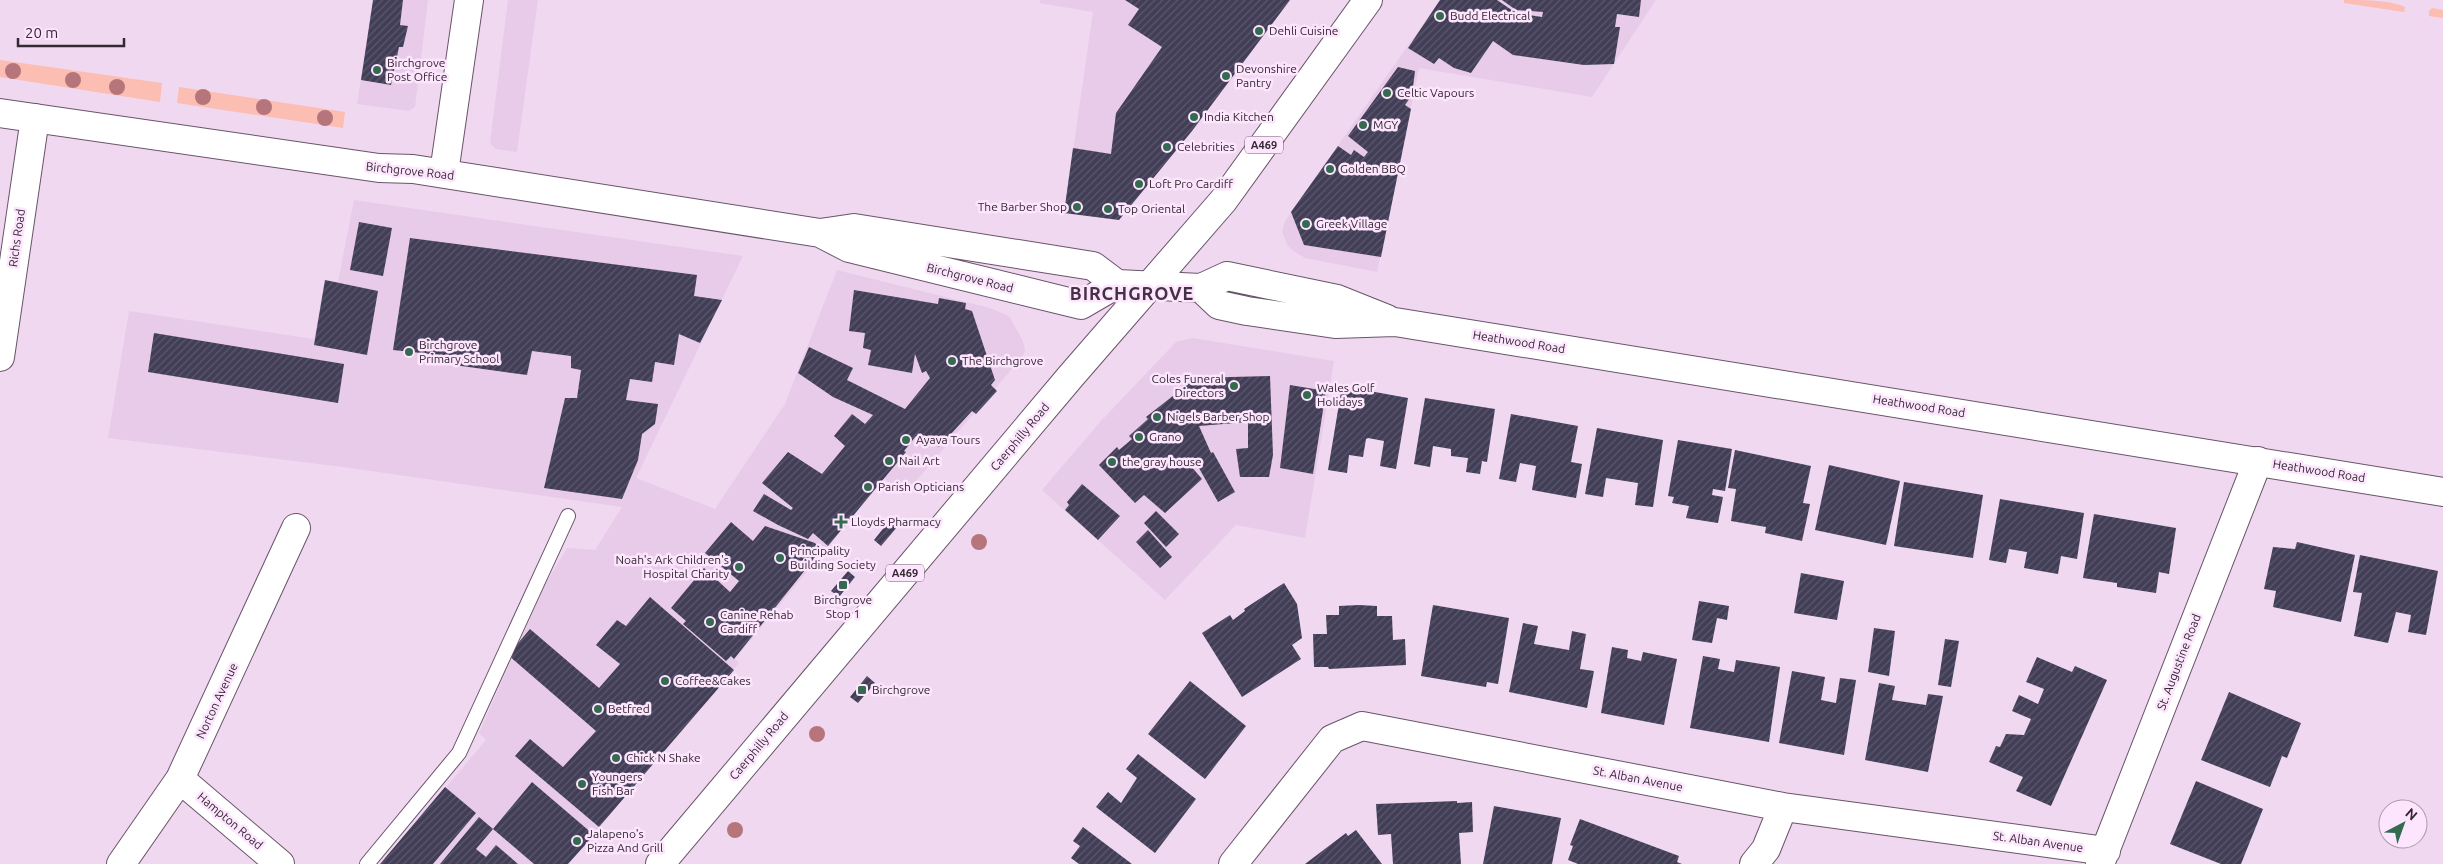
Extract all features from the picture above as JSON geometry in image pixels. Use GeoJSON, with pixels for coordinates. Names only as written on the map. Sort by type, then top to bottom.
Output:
{"type":"FeatureCollection","features":[{"type":"Feature","properties":{"kind":"street"},"geometry":{"type":"LineString","coordinates":[[444,173],[469,0]]}},
{"type":"Feature","properties":{"kind":"street","name":"Caerphilly Road"},"geometry":{"type":"LineString","coordinates":[[660,864],[1071,376],[1152,284],[1239,180],[1368,0]]}},
{"type":"Feature","properties":{"kind":"street","name":"Birchgrove Road"},"geometry":{"type":"LineString","coordinates":[[0,113],[379,168],[413,169],[444,173],[820,233],[854,228],[1094,266],[1118,284]]}},
{"type":"Feature","properties":{"kind":"street","name":"Richs Road"},"geometry":{"type":"LineString","coordinates":[[0,357],[5,289],[35,118]]}},
{"type":"Feature","properties":{"kind":"street","name":"Birchgrove Road"},"geometry":{"type":"LineString","coordinates":[[820,233],[849,248],[1081,305],[1118,284],[1152,284]]}},
{"type":"Feature","properties":{"kind":"street","name":"Heathwood Road"},"geometry":{"type":"LineString","coordinates":[[1152,284],[1201,288],[1227,276],[1337,299],[1395,322],[2443,492]]}},
{"type":"Feature","properties":{"kind":"street","name":"St. Augustine Road"},"geometry":{"type":"LineString","coordinates":[[2103,857],[2258,461]]}},
{"type":"Feature","properties":{"kind":"street","name":"Norton Avenue"},"geometry":{"type":"LineString","coordinates":[[121,864],[180,779],[296,528]]}},
{"type":"Feature","properties":{"kind":"street","name":"St. Alban Avenue"},"geometry":{"type":"LineString","coordinates":[[1233,864],[1332,739],[1362,726],[1783,807],[2103,857]]}},
{"type":"Feature","properties":{"kind":"street","name":"Hampton Road"},"geometry":{"type":"LineString","coordinates":[[180,779],[280,864]]}},
{"type":"Feature","properties":{"kind":"street"},"geometry":{"type":"LineString","coordinates":[[1754,864],[1766,850],[1783,807]]}},
{"type":"Feature","properties":{"kind":"lane"},"geometry":{"type":"LineString","coordinates":[[367,864],[459,753],[568,516]]}},
{"type":"Feature","properties":{"kind":"shaded area"},"geometry":{"type":"Polygon","coordinates":[[[373,0],[428,0],[415,107],[409,111],[357,104],[373,0]]]}},
{"type":"Feature","properties":{"kind":"shaded area"},"geometry":{"type":"Polygon","coordinates":[[[508,0],[538,0],[517,152],[496,149],[490,143],[508,0]]]}},
{"type":"Feature","properties":{"kind":"shaded area"},"geometry":{"type":"Polygon","coordinates":[[[1041,0],[1290,0],[1192,131],[1119,220],[1064,213],[1093,12],[1039,3],[1041,0]]]}},
{"type":"Feature","properties":{"kind":"shaded area"},"geometry":{"type":"Polygon","coordinates":[[[1440,0],[1656,0],[1592,97],[1419,68],[1377,272],[1305,258],[1292,250],[1287,244],[1282,232],[1285,221],[1440,0]]]}},
{"type":"Feature","properties":{"kind":"shaded area"},"geometry":{"type":"Polygon","coordinates":[[[2344,0],[2368,0],[2405,7],[2404,12],[2344,3],[2344,0]]]}},
{"type":"Feature","properties":{"kind":"shaded area"},"geometry":{"type":"Polygon","coordinates":[[[2432,8],[2443,10],[2443,18],[2429,16],[2429,11],[2432,8]]]}},
{"type":"Feature","properties":{"kind":"shaded area"},"geometry":{"type":"Polygon","coordinates":[[[0,60],[162,83],[160,102],[0,77],[0,60]]]}},
{"type":"Feature","properties":{"kind":"shaded area"},"geometry":{"type":"Polygon","coordinates":[[[179,87],[345,112],[343,128],[177,103],[179,87]]]}},
{"type":"Feature","properties":{"kind":"shaded area"},"geometry":{"type":"Polygon","coordinates":[[[354,200],[743,256],[636,478],[715,509],[785,404],[837,270],[990,308],[1009,316],[1023,341],[1025,350],[1023,356],[904,495],[884,478],[735,659],[739,663],[568,864],[381,864],[486,740],[479,733],[543,588],[567,548],[595,550],[622,507],[343,467],[108,438],[129,311],[314,339],[325,280],[338,282],[354,200]]]}},
{"type":"Feature","properties":{"kind":"shaded area"},"geometry":{"type":"Polygon","coordinates":[[[1193,338],[1334,361],[1305,538],[1236,525],[1165,600],[1042,490],[1100,422],[1176,342],[1193,338]]]}},
{"type":"Feature","properties":{"kind":"building"},"geometry":{"type":"Polygon","coordinates":[[[373,0],[403,0],[400,25],[408,26],[403,47],[399,47],[391,85],[361,80],[373,0]]]}},
{"type":"Feature","properties":{"kind":"building"},"geometry":{"type":"Polygon","coordinates":[[[1125,0],[1290,0],[1192,131],[1119,220],[1064,213],[1073,148],[1111,154],[1116,113],[1162,47],[1128,25],[1139,9],[1125,0]]]}},
{"type":"Feature","properties":{"kind":"building"},"geometry":{"type":"Polygon","coordinates":[[[1440,0],[1497,0],[1516,13],[1542,17],[1543,12],[1516,10],[1502,0],[1641,0],[1639,17],[1617,14],[1615,27],[1620,27],[1614,64],[1584,65],[1513,55],[1493,41],[1471,73],[1454,68],[1439,58],[1434,64],[1408,48],[1440,0]]]}},
{"type":"Feature","properties":{"kind":"building"},"geometry":{"type":"Polygon","coordinates":[[[1398,67],[1415,71],[1412,95],[1405,105],[1411,109],[1381,257],[1304,245],[1291,212],[1338,146],[1351,155],[1354,150],[1364,157],[1368,152],[1348,136],[1398,67]]]}},
{"type":"Feature","properties":{"kind":"building"},"geometry":{"type":"Polygon","coordinates":[[[359,222],[392,228],[383,276],[350,270],[359,222]]]}},
{"type":"Feature","properties":{"kind":"building"},"geometry":{"type":"Polygon","coordinates":[[[410,238],[697,275],[694,296],[722,300],[700,343],[679,334],[674,365],[655,362],[652,382],[630,379],[626,400],[658,404],[655,424],[642,434],[638,460],[622,499],[544,488],[565,398],[577,398],[581,370],[571,368],[571,356],[532,351],[527,375],[440,363],[440,355],[393,350],[410,238]]]}},
{"type":"Feature","properties":{"kind":"building"},"geometry":{"type":"Polygon","coordinates":[[[325,280],[378,291],[367,355],[314,345],[325,280]]]}},
{"type":"Feature","properties":{"kind":"building"},"geometry":{"type":"Polygon","coordinates":[[[854,290],[938,304],[939,298],[966,303],[965,309],[972,311],[995,380],[991,385],[997,391],[976,414],[972,411],[939,447],[916,436],[904,451],[906,452],[828,546],[813,533],[808,539],[753,511],[764,494],[791,510],[793,508],[762,483],[788,452],[822,474],[845,446],[834,436],[852,414],[865,424],[873,415],[833,397],[798,373],[809,347],[853,368],[847,380],[905,409],[930,378],[926,371],[922,373],[915,354],[912,373],[868,365],[871,350],[863,348],[865,333],[849,331],[854,290]]]}},
{"type":"Feature","properties":{"kind":"building"},"geometry":{"type":"Polygon","coordinates":[[[154,333],[344,364],[338,403],[148,372],[154,333]]]}},
{"type":"Feature","properties":{"kind":"building"},"geometry":{"type":"Polygon","coordinates":[[[1270,376],[1273,455],[1269,477],[1240,477],[1236,449],[1248,448],[1248,422],[1199,426],[1211,453],[1213,452],[1235,492],[1218,502],[1195,461],[1190,465],[1202,479],[1165,513],[1144,495],[1135,503],[1099,465],[1117,447],[1119,450],[1132,439],[1129,436],[1148,419],[1146,417],[1192,381],[1192,378],[1270,376]]]}},
{"type":"Feature","properties":{"kind":"building"},"geometry":{"type":"Polygon","coordinates":[[[1290,385],[1326,391],[1313,474],[1280,468],[1290,385]]]}},
{"type":"Feature","properties":{"kind":"building"},"geometry":{"type":"Polygon","coordinates":[[[1342,386],[1408,398],[1396,469],[1380,466],[1384,441],[1368,438],[1366,439],[1363,457],[1349,455],[1347,473],[1328,470],[1342,386]]]}},
{"type":"Feature","properties":{"kind":"building"},"geometry":{"type":"Polygon","coordinates":[[[1425,398],[1495,409],[1487,462],[1482,461],[1480,474],[1466,472],[1468,458],[1451,456],[1451,449],[1433,446],[1430,467],[1414,464],[1425,398]]]}},
{"type":"Feature","properties":{"kind":"building"},"geometry":{"type":"Polygon","coordinates":[[[1511,414],[1578,426],[1571,462],[1582,464],[1576,498],[1532,490],[1536,466],[1520,463],[1516,482],[1499,479],[1511,414]]]}},
{"type":"Feature","properties":{"kind":"building"},"geometry":{"type":"Polygon","coordinates":[[[1597,428],[1663,440],[1653,507],[1635,505],[1638,483],[1606,478],[1603,497],[1585,494],[1597,428]]]}},
{"type":"Feature","properties":{"kind":"building"},"geometry":{"type":"Polygon","coordinates":[[[1678,440],[1732,449],[1725,491],[1713,489],[1712,495],[1723,497],[1718,523],[1686,518],[1689,506],[1672,503],[1674,497],[1668,496],[1678,440]]]}},
{"type":"Feature","properties":{"kind":"building"},"geometry":{"type":"Polygon","coordinates":[[[1735,450],[1811,466],[1803,503],[1810,504],[1802,541],[1765,533],[1766,527],[1731,521],[1736,489],[1728,488],[1735,450]]]}},
{"type":"Feature","properties":{"kind":"building"},"geometry":{"type":"Polygon","coordinates":[[[1829,465],[1900,481],[1886,545],[1815,530],[1829,465]]]}},
{"type":"Feature","properties":{"kind":"building"},"geometry":{"type":"Polygon","coordinates":[[[1904,482],[1983,495],[1973,558],[1894,546],[1904,482]]]}},
{"type":"Feature","properties":{"kind":"building"},"geometry":{"type":"Polygon","coordinates":[[[1082,484],[1120,516],[1098,540],[1065,510],[1069,505],[1067,502],[1082,484]]]}},
{"type":"Feature","properties":{"kind":"building"},"geometry":{"type":"Polygon","coordinates":[[[2000,499],[2084,513],[2077,559],[2061,556],[2058,574],[2024,568],[2027,552],[2009,549],[2006,563],[1989,560],[2000,499]]]}},
{"type":"Feature","properties":{"kind":"building"},"geometry":{"type":"Polygon","coordinates":[[[1156,511],[1179,534],[1166,547],[1144,523],[1156,511]]]}},
{"type":"Feature","properties":{"kind":"building"},"geometry":{"type":"Polygon","coordinates":[[[2094,514],[2176,528],[2169,574],[2159,572],[2156,593],[2117,587],[2117,583],[2083,578],[2094,514]]]}},
{"type":"Feature","properties":{"kind":"building"},"geometry":{"type":"Polygon","coordinates":[[[890,520],[898,526],[881,546],[874,540],[890,520]]]}},
{"type":"Feature","properties":{"kind":"building"},"geometry":{"type":"Polygon","coordinates":[[[731,522],[753,541],[765,526],[815,543],[821,550],[734,659],[731,656],[726,661],[683,624],[686,621],[671,608],[704,568],[730,592],[739,581],[705,553],[731,522]]]}},
{"type":"Feature","properties":{"kind":"building"},"geometry":{"type":"Polygon","coordinates":[[[1148,530],[1172,557],[1160,568],[1136,542],[1148,530]]]}},
{"type":"Feature","properties":{"kind":"building"},"geometry":{"type":"Polygon","coordinates":[[[2297,542],[2355,555],[2341,622],[2273,607],[2276,591],[2264,589],[2273,547],[2295,549],[2297,542]]]}},
{"type":"Feature","properties":{"kind":"building"},"geometry":{"type":"Polygon","coordinates":[[[2360,555],[2438,571],[2426,635],[2408,632],[2411,615],[2396,612],[2388,643],[2354,636],[2362,593],[2353,592],[2360,555]]]}},
{"type":"Feature","properties":{"kind":"building"},"geometry":{"type":"Polygon","coordinates":[[[848,571],[855,577],[839,597],[831,591],[848,571]]]}},
{"type":"Feature","properties":{"kind":"building"},"geometry":{"type":"Polygon","coordinates":[[[1801,573],[1844,581],[1837,620],[1794,613],[1801,573]]]}},
{"type":"Feature","properties":{"kind":"building"},"geometry":{"type":"Polygon","coordinates":[[[1284,583],[1297,604],[1302,638],[1292,645],[1301,659],[1242,697],[1202,633],[1230,615],[1233,620],[1245,611],[1244,609],[1284,583]]]}},
{"type":"Feature","properties":{"kind":"building"},"geometry":{"type":"Polygon","coordinates":[[[650,597],[734,670],[599,827],[515,756],[530,739],[563,767],[596,731],[508,655],[530,629],[599,688],[620,664],[596,645],[617,620],[626,626],[650,597]]]}},
{"type":"Feature","properties":{"kind":"building"},"geometry":{"type":"Polygon","coordinates":[[[1699,601],[1729,606],[1727,620],[1717,618],[1712,643],[1692,640],[1699,601]]]}},
{"type":"Feature","properties":{"kind":"building"},"geometry":{"type":"Polygon","coordinates":[[[1433,605],[1509,618],[1498,684],[1487,682],[1486,687],[1421,676],[1433,605]]]}},
{"type":"Feature","properties":{"kind":"building"},"geometry":{"type":"Polygon","coordinates":[[[1339,606],[1377,606],[1377,616],[1392,616],[1393,640],[1405,639],[1406,665],[1329,669],[1328,667],[1314,667],[1313,634],[1327,634],[1326,615],[1339,615],[1339,606]]]}},
{"type":"Feature","properties":{"kind":"building"},"geometry":{"type":"Polygon","coordinates":[[[1523,623],[1538,626],[1534,644],[1569,650],[1572,631],[1586,634],[1580,669],[1594,671],[1587,708],[1509,692],[1523,623]]]}},
{"type":"Feature","properties":{"kind":"building"},"geometry":{"type":"Polygon","coordinates":[[[1874,628],[1895,631],[1889,676],[1868,672],[1874,628]]]}},
{"type":"Feature","properties":{"kind":"building"},"geometry":{"type":"Polygon","coordinates":[[[1945,639],[1959,641],[1951,687],[1938,685],[1945,639]]]}},
{"type":"Feature","properties":{"kind":"building"},"geometry":{"type":"Polygon","coordinates":[[[1612,647],[1628,650],[1627,658],[1641,661],[1643,652],[1677,659],[1664,725],[1601,713],[1612,647]]]}},
{"type":"Feature","properties":{"kind":"building"},"geometry":{"type":"Polygon","coordinates":[[[1703,656],[1720,659],[1718,669],[1734,672],[1736,660],[1780,667],[1769,742],[1690,728],[1703,656]]]}},
{"type":"Feature","properties":{"kind":"building"},"geometry":{"type":"Polygon","coordinates":[[[2037,657],[2072,672],[2075,666],[2107,680],[2051,806],[2016,791],[2023,777],[1989,762],[1996,746],[2000,747],[2006,734],[2024,735],[2031,719],[2012,711],[2019,695],[2038,704],[2044,689],[2026,682],[2037,657]]]}},
{"type":"Feature","properties":{"kind":"building"},"geometry":{"type":"Polygon","coordinates":[[[1792,671],[1825,677],[1821,700],[1836,703],[1840,678],[1856,680],[1844,755],[1779,743],[1792,671]]]}},
{"type":"Feature","properties":{"kind":"building"},"geometry":{"type":"Polygon","coordinates":[[[867,676],[875,683],[858,703],[850,697],[867,676]]]}},
{"type":"Feature","properties":{"kind":"building"},"geometry":{"type":"Polygon","coordinates":[[[1190,681],[1246,726],[1205,779],[1148,734],[1190,681]]]}},
{"type":"Feature","properties":{"kind":"building"},"geometry":{"type":"Polygon","coordinates":[[[1879,683],[1895,686],[1892,700],[1926,705],[1928,694],[1943,696],[1928,772],[1865,760],[1879,683]]]}},
{"type":"Feature","properties":{"kind":"building"},"geometry":{"type":"Polygon","coordinates":[[[2229,692],[2301,723],[2287,758],[2282,756],[2270,787],[2201,760],[2229,692]]]}},
{"type":"Feature","properties":{"kind":"building"},"geometry":{"type":"Polygon","coordinates":[[[1138,754],[1196,799],[1155,853],[1096,807],[1108,792],[1121,803],[1137,778],[1126,769],[1138,754]]]}},
{"type":"Feature","properties":{"kind":"building"},"geometry":{"type":"Polygon","coordinates":[[[2196,781],[2263,809],[2241,864],[2221,864],[2170,844],[2196,781]]]}},
{"type":"Feature","properties":{"kind":"building"},"geometry":{"type":"Polygon","coordinates":[[[532,782],[594,835],[568,864],[534,864],[493,829],[532,782]]]}},
{"type":"Feature","properties":{"kind":"building"},"geometry":{"type":"Polygon","coordinates":[[[445,787],[476,813],[433,864],[380,864],[445,787]]]}},
{"type":"Feature","properties":{"kind":"building"},"geometry":{"type":"Polygon","coordinates":[[[1457,801],[1457,803],[1472,802],[1473,832],[1459,833],[1461,864],[1393,864],[1391,834],[1378,835],[1376,804],[1457,801]]]}},
{"type":"Feature","properties":{"kind":"building"},"geometry":{"type":"Polygon","coordinates":[[[1494,806],[1561,818],[1552,864],[1483,864],[1494,806]]]}},
{"type":"Feature","properties":{"kind":"building"},"geometry":{"type":"Polygon","coordinates":[[[479,817],[493,829],[476,849],[486,857],[496,845],[518,864],[440,864],[479,817]]]}},
{"type":"Feature","properties":{"kind":"building"},"geometry":{"type":"Polygon","coordinates":[[[1580,819],[1679,856],[1677,862],[1682,864],[1578,864],[1568,860],[1573,846],[1570,845],[1580,819]]]}},
{"type":"Feature","properties":{"kind":"building"},"geometry":{"type":"Polygon","coordinates":[[[1083,827],[1132,864],[1079,864],[1071,858],[1080,846],[1073,841],[1083,827]]]}},
{"type":"Feature","properties":{"kind":"building"},"geometry":{"type":"Polygon","coordinates":[[[1356,830],[1382,864],[1305,864],[1346,833],[1348,836],[1356,830]]]}},
{"type":"Feature","properties":{"kind":"place","name":"Budd Electrical"},"geometry":{"type":"Point","coordinates":[1440,16]}},
{"type":"Feature","properties":{"kind":"place","name":"Dehli Cuisine"},"geometry":{"type":"Point","coordinates":[1259,31]}},
{"type":"Feature","properties":{"kind":"place","name":"Birchgrove Post Office"},"geometry":{"type":"Point","coordinates":[377,70]}},
{"type":"Feature","properties":{"kind":"place","name":"Devonshire Pantry"},"geometry":{"type":"Point","coordinates":[1226,76]}},
{"type":"Feature","properties":{"kind":"place","name":"Celtic Vapours"},"geometry":{"type":"Point","coordinates":[1387,93]}},
{"type":"Feature","properties":{"kind":"place","name":"India Kitchen"},"geometry":{"type":"Point","coordinates":[1194,117]}},
{"type":"Feature","properties":{"kind":"place","name":"MGY"},"geometry":{"type":"Point","coordinates":[1363,125]}},
{"type":"Feature","properties":{"kind":"place","name":"Celebrities"},"geometry":{"type":"Point","coordinates":[1167,147]}},
{"type":"Feature","properties":{"kind":"place","name":"Golden BBQ"},"geometry":{"type":"Point","coordinates":[1330,169]}},
{"type":"Feature","properties":{"kind":"place","name":"Loft Pro Cardiff"},"geometry":{"type":"Point","coordinates":[1139,184]}},
{"type":"Feature","properties":{"kind":"place","name":"The Barber Shop"},"geometry":{"type":"Point","coordinates":[1077,207]}},
{"type":"Feature","properties":{"kind":"place","name":"Top Oriental"},"geometry":{"type":"Point","coordinates":[1108,209]}},
{"type":"Feature","properties":{"kind":"place","name":"Greek Village"},"geometry":{"type":"Point","coordinates":[1306,224]}},
{"type":"Feature","properties":{"kind":"place","name":"Birchgrove Primary School"},"geometry":{"type":"Point","coordinates":[409,352]}},
{"type":"Feature","properties":{"kind":"place","name":"The Birchgrove"},"geometry":{"type":"Point","coordinates":[952,361]}},
{"type":"Feature","properties":{"kind":"place","name":"Coles Funeral Directors"},"geometry":{"type":"Point","coordinates":[1234,386]}},
{"type":"Feature","properties":{"kind":"place","name":"Wales Golf Holidays"},"geometry":{"type":"Point","coordinates":[1307,395]}},
{"type":"Feature","properties":{"kind":"place","name":"Nigels Barber Shop"},"geometry":{"type":"Point","coordinates":[1157,417]}},
{"type":"Feature","properties":{"kind":"place","name":"Grano"},"geometry":{"type":"Point","coordinates":[1139,437]}},
{"type":"Feature","properties":{"kind":"place","name":"Ayava Tours"},"geometry":{"type":"Point","coordinates":[906,440]}},
{"type":"Feature","properties":{"kind":"place","name":"Nail Art"},"geometry":{"type":"Point","coordinates":[889,461]}},
{"type":"Feature","properties":{"kind":"place","name":"the gray house"},"geometry":{"type":"Point","coordinates":[1112,462]}},
{"type":"Feature","properties":{"kind":"place","name":"Parish Opticians"},"geometry":{"type":"Point","coordinates":[868,487]}},
{"type":"Feature","properties":{"kind":"place","name":"Lloyds Pharmacy"},"geometry":{"type":"Point","coordinates":[841,522]}},
{"type":"Feature","properties":{"kind":"place","name":"Principality Building Society"},"geometry":{"type":"Point","coordinates":[780,558]}},
{"type":"Feature","properties":{"kind":"place","name":"Noah's Ark Children's Hospital Charity"},"geometry":{"type":"Point","coordinates":[739,567]}},
{"type":"Feature","properties":{"kind":"place","name":"Birchgrove Stop 1"},"geometry":{"type":"Point","coordinates":[843,585]}},
{"type":"Feature","properties":{"kind":"place","name":"Canine Rehab Cardiff"},"geometry":{"type":"Point","coordinates":[710,622]}},
{"type":"Feature","properties":{"kind":"place","name":"Coffee&Cakes"},"geometry":{"type":"Point","coordinates":[665,681]}},
{"type":"Feature","properties":{"kind":"place","name":"Birchgrove"},"geometry":{"type":"Point","coordinates":[862,690]}},
{"type":"Feature","properties":{"kind":"place","name":"Betfred"},"geometry":{"type":"Point","coordinates":[598,709]}},
{"type":"Feature","properties":{"kind":"place","name":"Chick N Shake"},"geometry":{"type":"Point","coordinates":[616,758]}},
{"type":"Feature","properties":{"kind":"place","name":"Youngers Fish Bar"},"geometry":{"type":"Point","coordinates":[582,784]}},
{"type":"Feature","properties":{"kind":"place","name":"Jalapeno's Pizza And Grill"},"geometry":{"type":"Point","coordinates":[577,841]}},
{"type":"Feature","properties":{"kind":"district","name":"BIRCHGROVE"},"geometry":{"type":"Point","coordinates":[1132,294]}}]}
